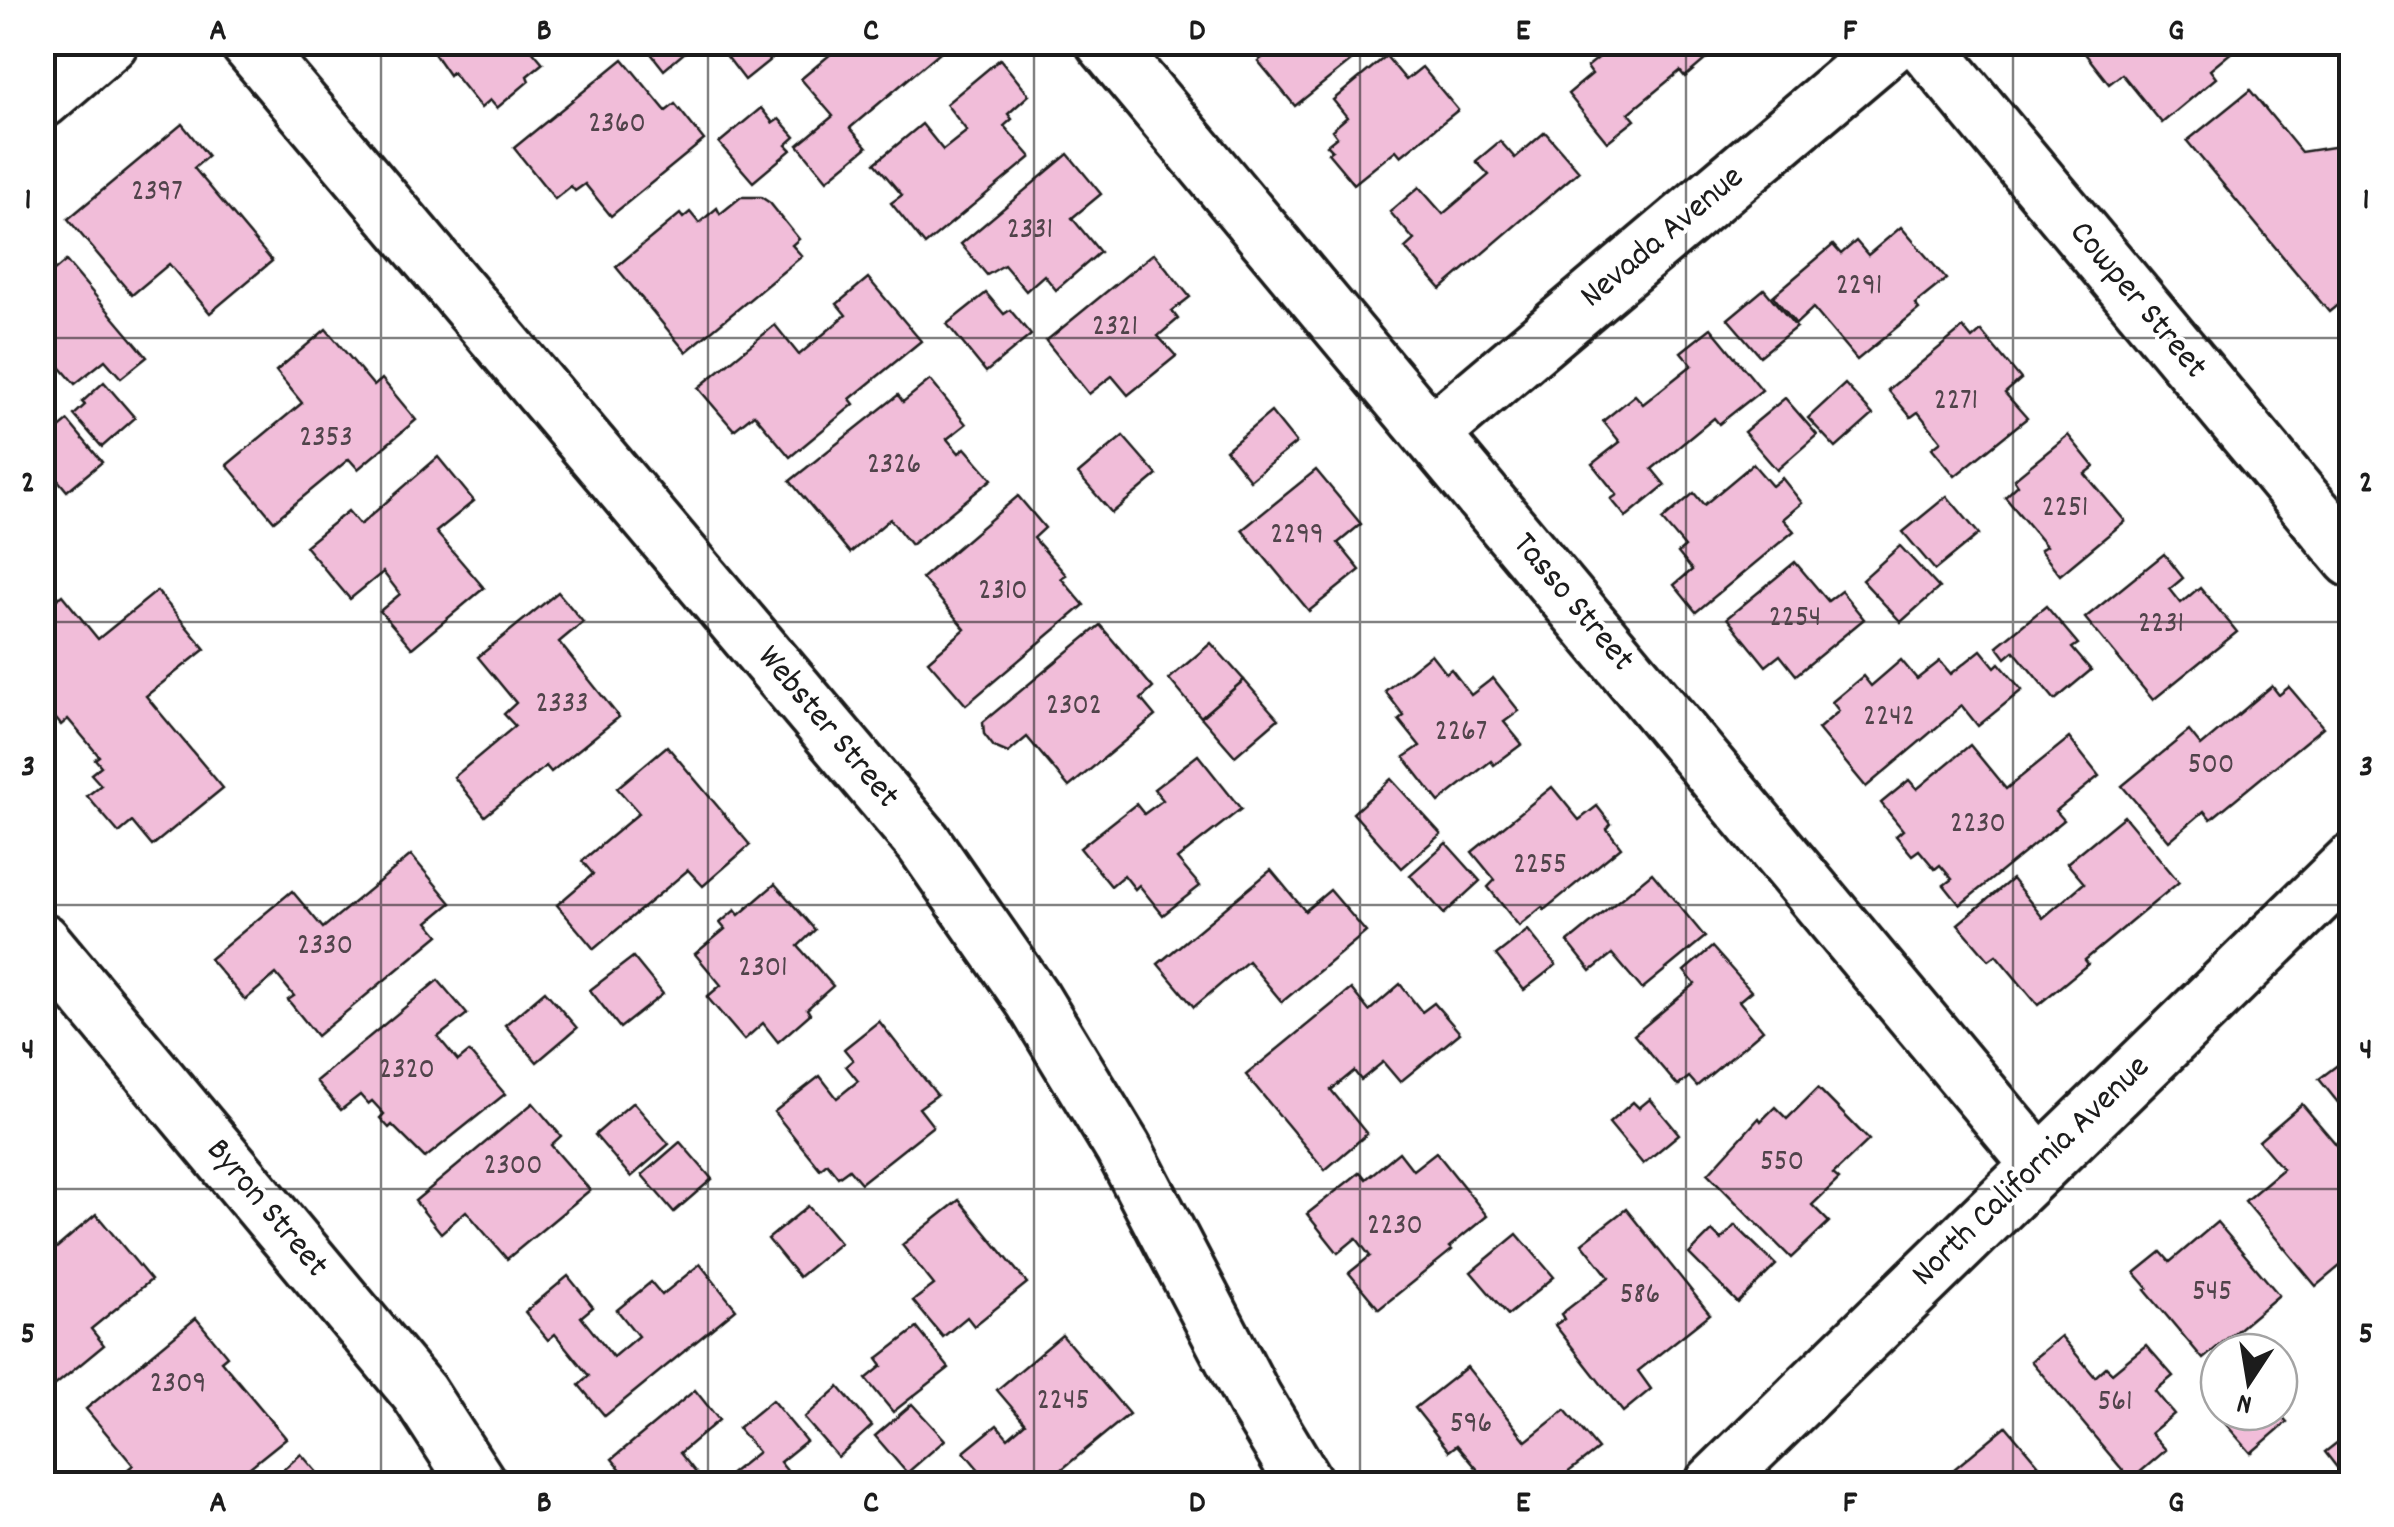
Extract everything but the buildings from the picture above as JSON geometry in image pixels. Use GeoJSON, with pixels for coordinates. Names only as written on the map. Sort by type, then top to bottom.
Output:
{"type":"FeatureCollection","features":[{"type":"Feature","properties":{"kind":"street"},"geometry":{"type":"LineString","coordinates":[[42,100],[110,42]]}},
{"type":"Feature","properties":{"kind":"street","name":"Webster Street"},"geometry":{"type":"LineString","coordinates":[[248,42],[923,842],[1033,1000],[1123,1148],[1254,1398],[1305,1484]]}},
{"type":"Feature","properties":{"kind":"street","name":"Tasso Street"},"geometry":{"type":"LineString","coordinates":[[1104,42],[2039,1164]]}},
{"type":"Feature","properties":{"kind":"street","name":"Nevada Avenue"},"geometry":{"type":"LineString","coordinates":[[1431,434],[1894,42]]}},
{"type":"Feature","properties":{"kind":"street","name":"Cowper Street"},"geometry":{"type":"LineString","coordinates":[[1922,42],[2352,559]]}},
{"type":"Feature","properties":{"kind":"street","name":"North California Avenue"},"geometry":{"type":"LineString","coordinates":[[1713,1484],[2352,862]]}},
{"type":"Feature","properties":{"kind":"street","name":"Byron Street"},"geometry":{"type":"LineString","coordinates":[[42,942],[419,1393],[478,1484]]}}]}
